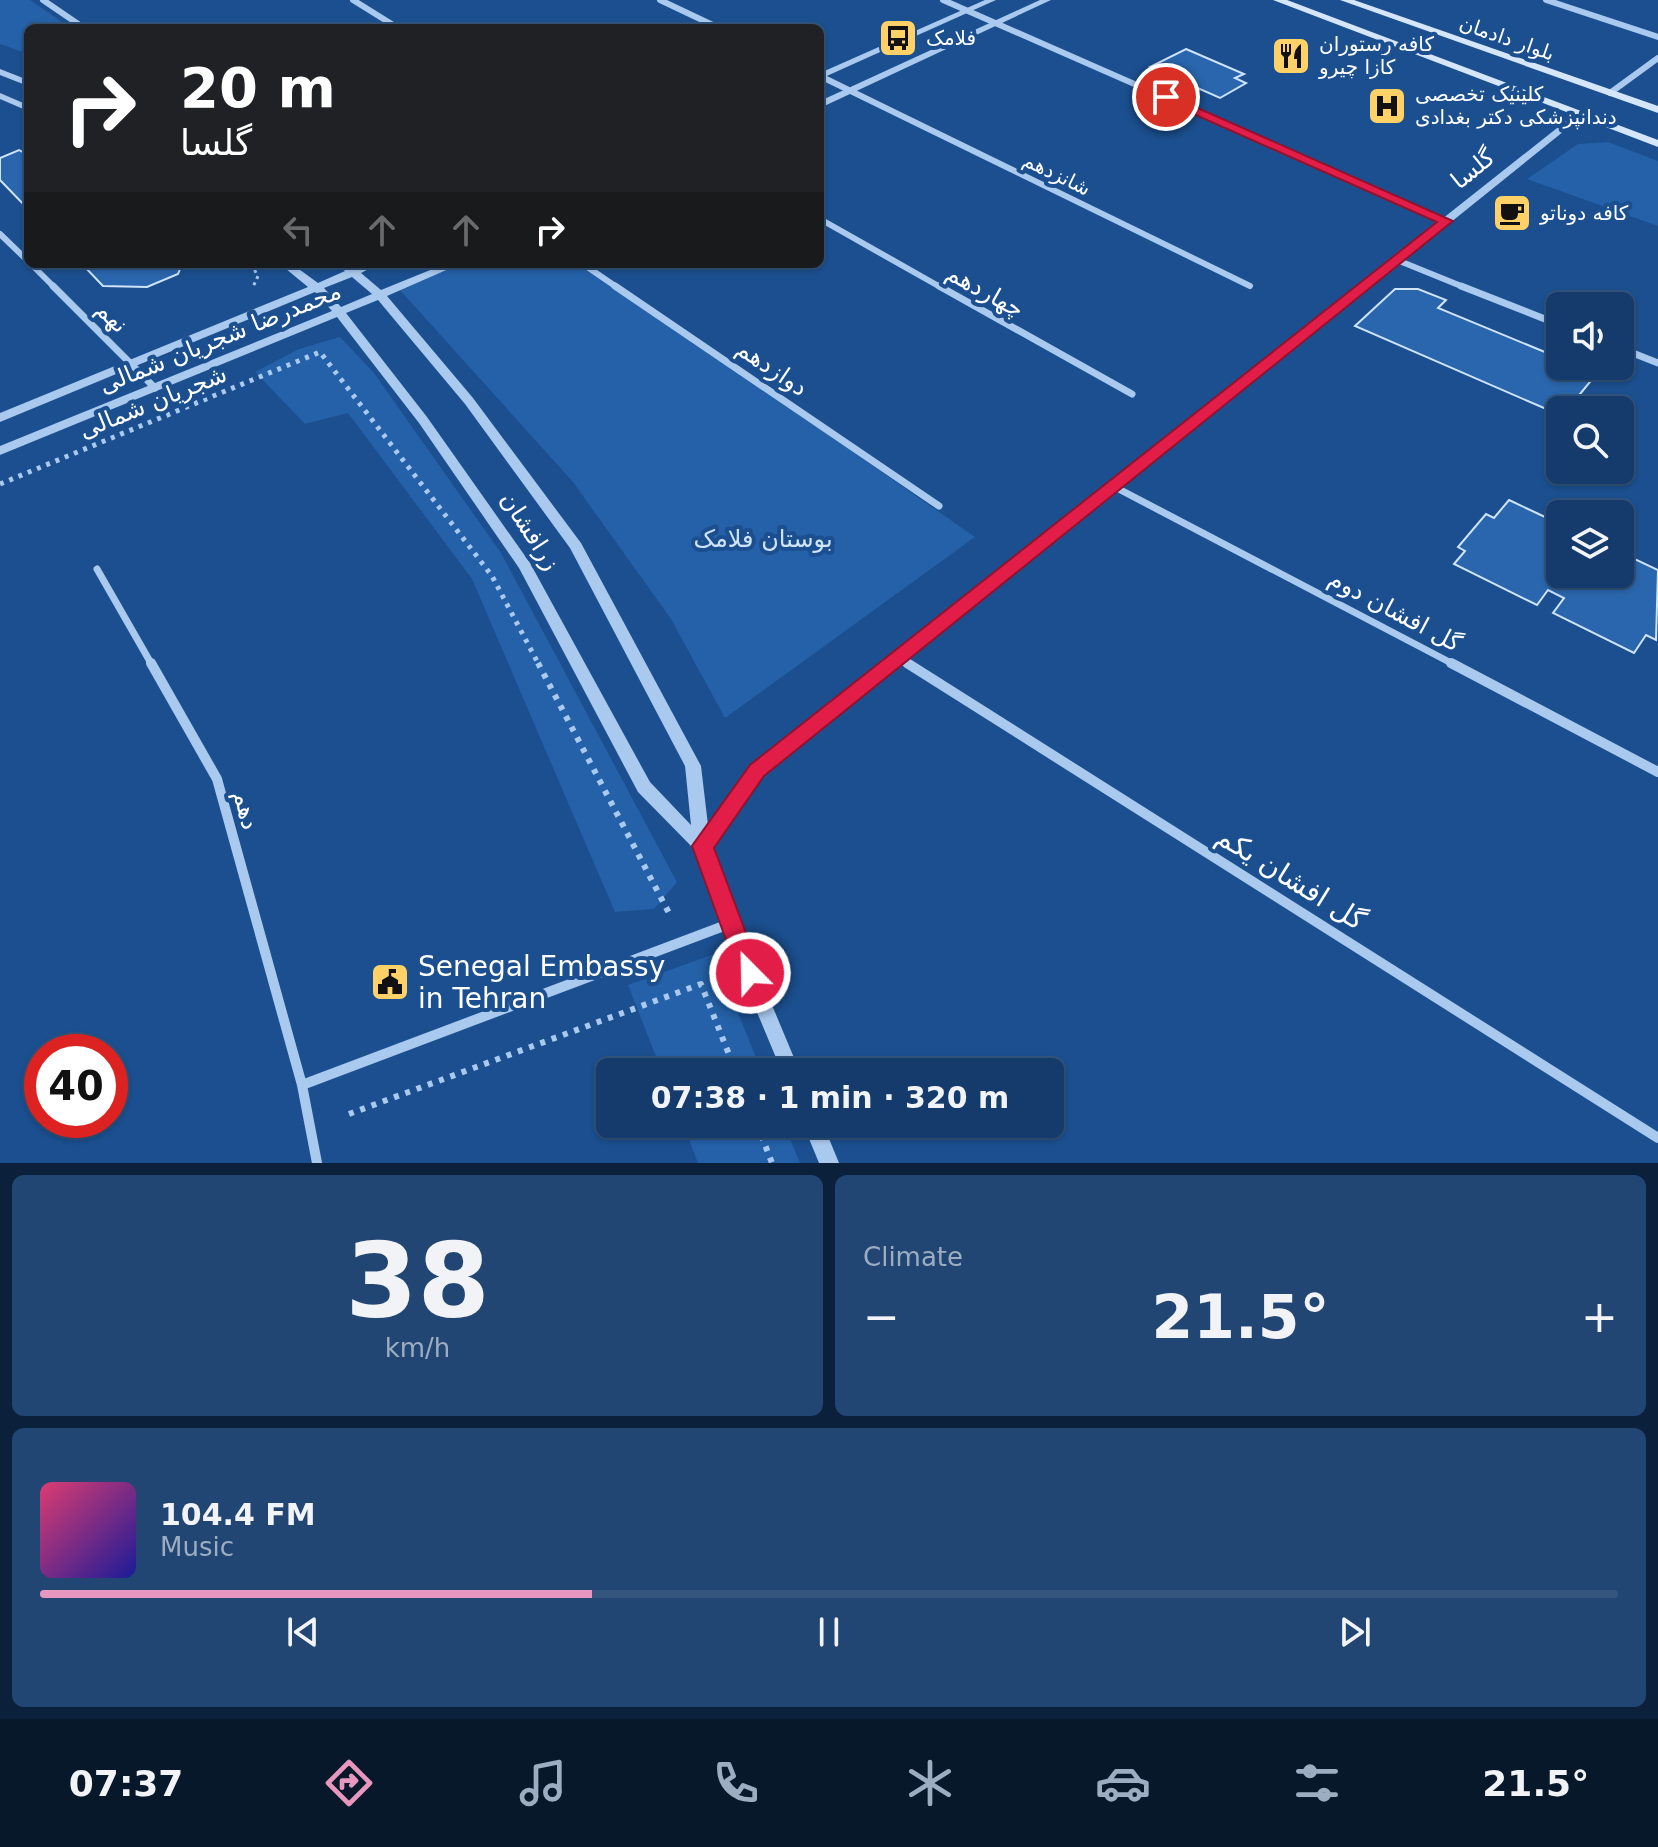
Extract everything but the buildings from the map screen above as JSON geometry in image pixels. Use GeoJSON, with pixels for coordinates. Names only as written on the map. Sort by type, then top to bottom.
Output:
{"type":"FeatureCollection","features":[{"type":"Feature","properties":{"kind":"main road","name":"بلوار دادمان"},"geometry":{"type":"LineString","coordinates":[[1278,0],[1658,144]]}},
{"type":"Feature","properties":{"kind":"main road","name":"بلوار دادمان"},"geometry":{"type":"LineString","coordinates":[[1345,0],[1658,110]]}},
{"type":"Feature","properties":{"kind":"street"},"geometry":{"type":"LineString","coordinates":[[43,0],[78,24]]}},
{"type":"Feature","properties":{"kind":"street"},"geometry":{"type":"LineString","coordinates":[[353,0],[392,24]]}},
{"type":"Feature","properties":{"kind":"street"},"geometry":{"type":"LineString","coordinates":[[660,0],[711,24]]}},
{"type":"Feature","properties":{"kind":"street"},"geometry":{"type":"LineString","coordinates":[[943,0],[1446,221]]}},
{"type":"Feature","properties":{"kind":"street"},"geometry":{"type":"LineString","coordinates":[[824,74],[992,0]]}},
{"type":"Feature","properties":{"kind":"street"},"geometry":{"type":"LineString","coordinates":[[824,103],[1047,0]]}},
{"type":"Feature","properties":{"kind":"street"},"geometry":{"type":"LineString","coordinates":[[1546,0],[1658,37]]}},
{"type":"Feature","properties":{"kind":"street"},"geometry":{"type":"LineString","coordinates":[[1610,93],[1658,58]]}},
{"type":"Feature","properties":{"kind":"street"},"geometry":{"type":"LineString","coordinates":[[0,72],[24,81]]}},
{"type":"Feature","properties":{"kind":"street","name":"شانزدهم"},"geometry":{"type":"LineString","coordinates":[[824,78],[1250,286]]}},
{"type":"Feature","properties":{"kind":"street"},"geometry":{"type":"LineString","coordinates":[[0,96],[24,106]]}},
{"type":"Feature","properties":{"kind":"street","name":"گلسا"},"geometry":{"type":"LineString","coordinates":[[702,846],[757,771],[1579,115]]}},
{"type":"Feature","properties":{"kind":"street","name":"چهاردهم"},"geometry":{"type":"LineString","coordinates":[[824,221],[1132,394]]}},
{"type":"Feature","properties":{"kind":"street","name":"نهم"},"geometry":{"type":"LineString","coordinates":[[0,234],[24,257]]}},
{"type":"Feature","properties":{"kind":"street"},"geometry":{"type":"LineString","coordinates":[[1397,260],[1546,319]]}},
{"type":"Feature","properties":{"kind":"street","name":"نهم"},"geometry":{"type":"LineString","coordinates":[[35,268],[133,362],[155,388]]}},
{"type":"Feature","properties":{"kind":"street","name":"زرافشان"},"geometry":{"type":"LineString","coordinates":[[290,268],[316,287],[340,313],[423,420],[525,566],[644,787],[702,846]]}},
{"type":"Feature","properties":{"kind":"street","name":"زرافشان"},"geometry":{"type":"LineString","coordinates":[[349,268],[381,296],[469,401],[576,546],[693,766],[702,846],[729,924],[785,1058]]}},
{"type":"Feature","properties":{"kind":"street","name":"محمدرضا شجریان شمالی"},"geometry":{"type":"LineString","coordinates":[[0,418],[362,268]]}},
{"type":"Feature","properties":{"kind":"street","name":"محمدرضا شجریان شمالی"},"geometry":{"type":"LineString","coordinates":[[0,451],[446,268]]}},
{"type":"Feature","properties":{"kind":"street","name":"دوازدهم"},"geometry":{"type":"LineString","coordinates":[[589,268],[939,506]]}},
{"type":"Feature","properties":{"kind":"street"},"geometry":{"type":"LineString","coordinates":[[1634,354],[1658,363]]}},
{"type":"Feature","properties":{"kind":"street","name":"گل افشان دوم"},"geometry":{"type":"LineString","coordinates":[[1113,486],[1658,772]]}},
{"type":"Feature","properties":{"kind":"street","name":"دهم"},"geometry":{"type":"LineString","coordinates":[[97,569],[217,779],[302,1085],[317,1163]]}},
{"type":"Feature","properties":{"kind":"street","name":"گل افشان یکم"},"geometry":{"type":"LineString","coordinates":[[898,658],[1658,1138]]}},
{"type":"Feature","properties":{"kind":"street"},"geometry":{"type":"LineString","coordinates":[[302,1085],[729,924]]}},
{"type":"Feature","properties":{"kind":"street"},"geometry":{"type":"LineString","coordinates":[[819,1138],[829,1163]]}},
{"type":"Feature","properties":{"kind":"path"},"geometry":{"type":"LineString","coordinates":[[252,289],[258,276],[253,268]]}},
{"type":"Feature","properties":{"kind":"path","name":"شجریان شمالی"},"geometry":{"type":"LineString","coordinates":[[0,484],[320,352],[492,576],[670,915]]}},
{"type":"Feature","properties":{"kind":"path"},"geometry":{"type":"LineString","coordinates":[[349,1114],[701,984],[730,1058]]}},
{"type":"Feature","properties":{"kind":"path"},"geometry":{"type":"LineString","coordinates":[[762,1138],[772,1163]]}},
{"type":"Feature","properties":{"kind":"green space"},"geometry":{"type":"Polygon","coordinates":[[[0,0],[30,0],[65,24],[24,24],[24,53],[0,44],[0,0]]]}},
{"type":"Feature","properties":{"kind":"green space"},"geometry":{"type":"Polygon","coordinates":[[[1608,142],[1658,161],[1658,226],[1527,179],[1578,144],[1608,142]]]}},
{"type":"Feature","properties":{"kind":"green space","name":"بوستان فلامک"},"geometry":{"type":"Polygon","coordinates":[[[446,268],[589,268],[975,537],[725,718],[671,619],[573,482],[399,289],[446,268]]]}},
{"type":"Feature","properties":{"kind":"green space"},"geometry":{"type":"Polygon","coordinates":[[[340,337],[374,373],[501,553],[677,882],[654,909],[615,912],[472,579],[348,413],[305,424],[255,372],[299,349],[340,337]]]}},
{"type":"Feature","properties":{"kind":"green space"},"geometry":{"type":"Polygon","coordinates":[[[714,954],[756,1058],[657,1058],[628,985],[714,954]]]}},
{"type":"Feature","properties":{"kind":"green space"},"geometry":{"type":"Polygon","coordinates":[[[688,1138],[790,1138],[800,1163],[698,1163],[688,1138]]]}},
{"type":"Feature","properties":{"kind":"place","name":"فلامک"},"geometry":{"type":"Point","coordinates":[898,38]}},
{"type":"Feature","properties":{"kind":"place","name":"کافه رستوران کازا چیرو"},"geometry":{"type":"Point","coordinates":[1291,56]}},
{"type":"Feature","properties":{"kind":"place","name":"کلینیک تخصصی دندانپزشکی دکتر بغدادی"},"geometry":{"type":"Point","coordinates":[1387,106]}},
{"type":"Feature","properties":{"kind":"place","name":"کافه دوناتو"},"geometry":{"type":"Point","coordinates":[1512,213]}},
{"type":"Feature","properties":{"kind":"place","name":"Senegal Embassy in Tehran"},"geometry":{"type":"Point","coordinates":[390,982]}},
{"type":"Feature","properties":{"kind":"route"},"geometry":{"type":"LineString","coordinates":[[750,973],[702,846],[757,771],[1446,221],[1166,97]]}}]}
